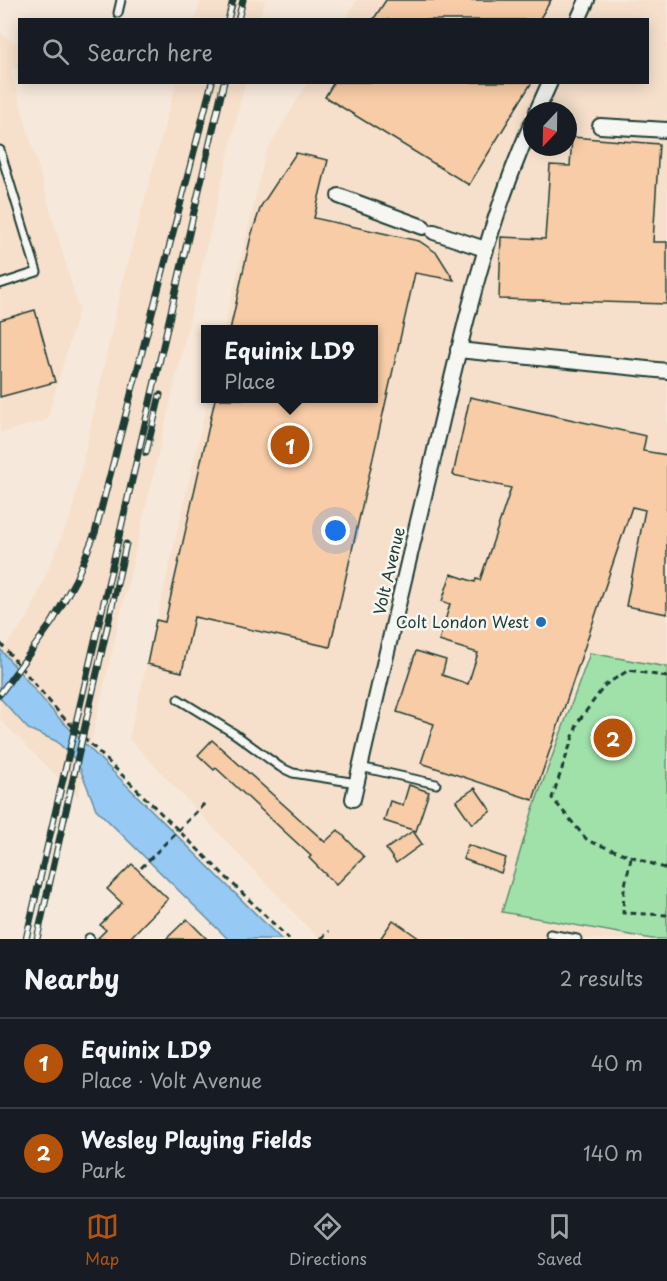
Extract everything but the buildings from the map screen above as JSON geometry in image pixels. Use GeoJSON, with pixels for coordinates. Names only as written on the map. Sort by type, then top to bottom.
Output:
{"type":"FeatureCollection","features":[{"type":"Feature","properties":{"kind":"street"},"geometry":{"type":"LineString","coordinates":[[579,18],[587,0]]}},
{"type":"Feature","properties":{"kind":"street"},"geometry":{"type":"LineString","coordinates":[[541,102],[549,84]]}},
{"type":"Feature","properties":{"kind":"street"},"geometry":{"type":"LineString","coordinates":[[600,126],[667,130]]}},
{"type":"Feature","properties":{"kind":"street","name":"Volt Avenue"},"geometry":{"type":"LineString","coordinates":[[353,799],[458,350],[485,249],[510,173],[523,143]]}},
{"type":"Feature","properties":{"kind":"street"},"geometry":{"type":"LineString","coordinates":[[339,196],[485,249]]}},
{"type":"Feature","properties":{"kind":"street"},"geometry":{"type":"LineString","coordinates":[[458,350],[667,370]]}},
{"type":"Feature","properties":{"kind":"lane"},"geometry":{"type":"LineString","coordinates":[[118,13],[121,0]]}},
{"type":"Feature","properties":{"kind":"lane"},"geometry":{"type":"LineString","coordinates":[[0,150],[37,272],[0,285]]}},
{"type":"Feature","properties":{"kind":"lane"},"geometry":{"type":"LineString","coordinates":[[178,699],[235,734],[280,768],[293,773],[357,783]]}},
{"type":"Feature","properties":{"kind":"lane"},"geometry":{"type":"LineString","coordinates":[[360,767],[436,784]]}},
{"type":"Feature","properties":{"kind":"lane"},"geometry":{"type":"LineString","coordinates":[[550,934],[577,939]]}},
{"type":"Feature","properties":{"kind":"path"},"geometry":{"type":"LineString","coordinates":[[0,643],[61,715],[289,939]]}},
{"type":"Feature","properties":{"kind":"path"},"geometry":{"type":"LineString","coordinates":[[667,677],[629,670],[605,685],[578,722],[552,798],[588,841],[667,869]]}},
{"type":"Feature","properties":{"kind":"path"},"geometry":{"type":"LineString","coordinates":[[141,868],[205,803]]}},
{"type":"Feature","properties":{"kind":"path"},"geometry":{"type":"LineString","coordinates":[[631,858],[624,890],[623,913],[667,915]]}},
{"type":"Feature","properties":{"kind":"path"},"geometry":{"type":"LineString","coordinates":[[321,939],[329,932]]}},
{"type":"Feature","properties":{"kind":"shaded area"},"geometry":{"type":"Polygon","coordinates":[[[201,0],[265,0],[260,18],[195,18],[201,0]]]}},
{"type":"Feature","properties":{"kind":"shaded area"},"geometry":{"type":"Polygon","coordinates":[[[357,0],[667,0],[667,667],[586,653],[502,911],[637,939],[319,939],[129,739],[207,403],[378,403],[378,325],[225,325],[266,152],[306,84],[649,84],[649,18],[346,18],[357,0]]]}},
{"type":"Feature","properties":{"kind":"shaded area"},"geometry":{"type":"Polygon","coordinates":[[[0,32],[18,45],[18,70],[15,68],[11,71],[79,310],[47,420],[0,433],[0,32]]]}},
{"type":"Feature","properties":{"kind":"shaded area"},"geometry":{"type":"Polygon","coordinates":[[[176,84],[245,84],[78,798],[0,719],[0,653],[28,617],[71,515],[124,275],[176,84]]]}},
{"type":"Feature","properties":{"kind":"green space"},"geometry":{"type":"Polygon","coordinates":[[[590,653],[667,667],[667,939],[652,939],[502,912],[533,809],[590,653]]]}},
{"type":"Feature","properties":{"kind":"water"},"geometry":{"type":"Polygon","coordinates":[[[0,649],[57,716],[281,939],[228,939],[96,809],[77,761],[56,741],[28,729],[0,698],[0,649]]]}},
{"type":"Feature","properties":{"kind":"railway"},"geometry":{"type":"LineString","coordinates":[[228,18],[233,0]]}},
{"type":"Feature","properties":{"kind":"railway"},"geometry":{"type":"LineString","coordinates":[[238,18],[243,0]]}},
{"type":"Feature","properties":{"kind":"railway"},"geometry":{"type":"LineString","coordinates":[[0,694],[53,621],[76,579],[95,533],[211,84]]}},
{"type":"Feature","properties":{"kind":"railway"},"geometry":{"type":"LineString","coordinates":[[26,939],[224,84]]}},
{"type":"Feature","properties":{"kind":"railway"},"geometry":{"type":"LineString","coordinates":[[146,453],[160,395]]}},
{"type":"Feature","properties":{"kind":"railway"},"geometry":{"type":"LineString","coordinates":[[37,939],[126,544]]}},
{"type":"Feature","properties":{"kind":"place","name":"Equinix LD9"},"geometry":{"type":"Point","coordinates":[290,445]}},
{"type":"Feature","properties":{"kind":"place","name":"Colt London West"},"geometry":{"type":"Point","coordinates":[541,622]}},
{"type":"Feature","properties":{"kind":"place","name":"Wesley Playing Fields"},"geometry":{"type":"Point","coordinates":[613,738]}}]}
